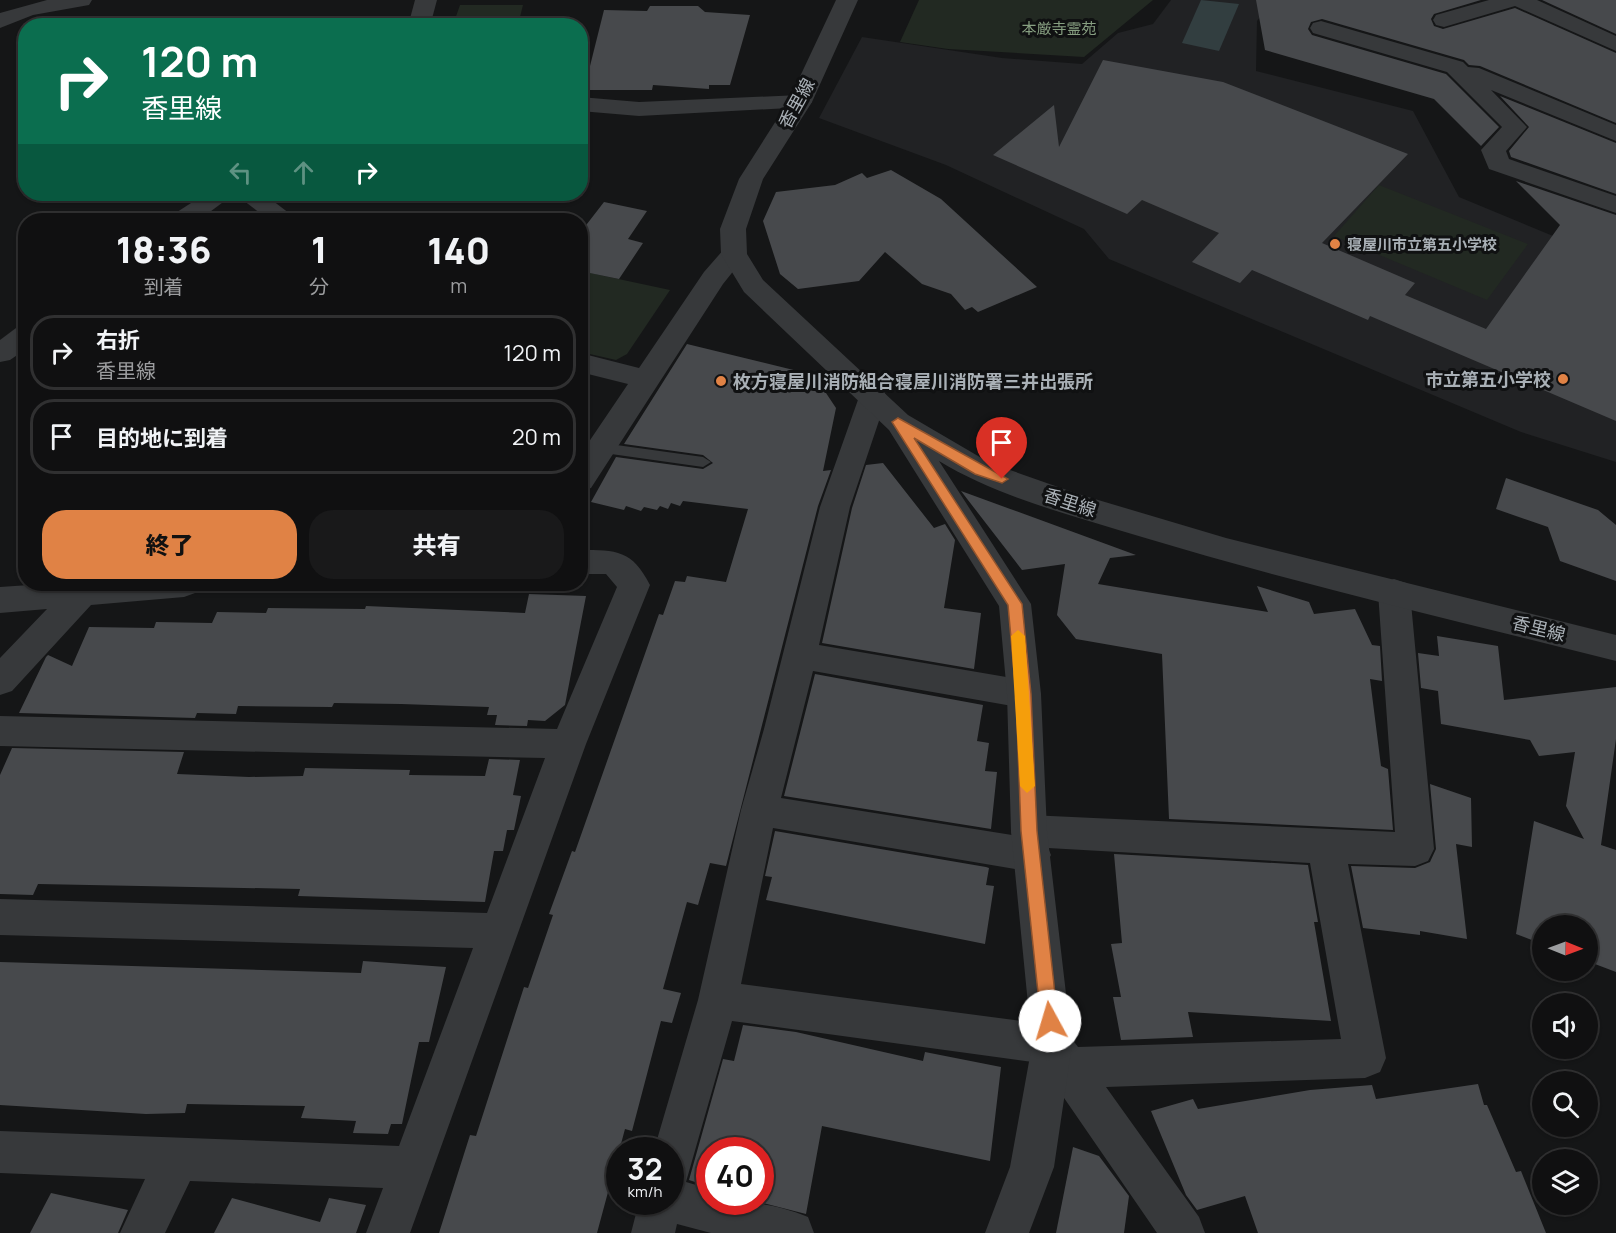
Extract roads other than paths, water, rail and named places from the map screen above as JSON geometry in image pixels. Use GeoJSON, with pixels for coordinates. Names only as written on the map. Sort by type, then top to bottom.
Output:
{"type":"FeatureCollection","features":[{"type":"Feature","properties":{"kind":"street"},"geometry":{"type":"LineString","coordinates":[[0,21],[28,10],[81,0]]}},
{"type":"Feature","properties":{"kind":"street"},"geometry":{"type":"LineString","coordinates":[[421,18],[426,0]]}},
{"type":"Feature","properties":{"kind":"street","name":"香里線"},"geometry":{"type":"LineString","coordinates":[[847,0],[800,102],[751,179],[733,229],[734,254],[753,286],[898,422],[979,471],[1069,503],[1226,550],[1616,648]]}},
{"type":"Feature","properties":{"kind":"street"},"geometry":{"type":"LineString","coordinates":[[1444,20],[1512,0]]}},
{"type":"Feature","properties":{"kind":"street"},"geometry":{"type":"LineString","coordinates":[[1519,0],[1616,44]]}},
{"type":"Feature","properties":{"kind":"street"},"geometry":{"type":"LineString","coordinates":[[1321,28],[1455,67],[1616,134]]}},
{"type":"Feature","properties":{"kind":"street"},"geometry":{"type":"LineString","coordinates":[[1455,67],[1515,127],[1493,150],[1498,164],[1616,206]]}},
{"type":"Feature","properties":{"kind":"street"},"geometry":{"type":"LineString","coordinates":[[588,105],[639,109],[800,102]]}},
{"type":"Feature","properties":{"kind":"street"},"geometry":{"type":"LineString","coordinates":[[193,213],[211,201]]}},
{"type":"Feature","properties":{"kind":"street"},"geometry":{"type":"LineString","coordinates":[[259,201],[275,213]]}},
{"type":"Feature","properties":{"kind":"street"},"geometry":{"type":"LineString","coordinates":[[588,468],[713,278],[734,254]]}},
{"type":"Feature","properties":{"kind":"street"},"geometry":{"type":"LineString","coordinates":[[0,353],[18,341]]}},
{"type":"Feature","properties":{"kind":"street"},"geometry":{"type":"LineString","coordinates":[[588,364],[648,380]]}},
{"type":"Feature","properties":{"kind":"street"},"geometry":{"type":"LineString","coordinates":[[679,1137],[718,1000],[759,810],[782,729],[835,507],[873,397]]}},
{"type":"Feature","properties":{"kind":"street"},"geometry":{"type":"LineString","coordinates":[[898,422],[1015,604],[1024,694],[1031,843],[1060,1056],[1032,1167],[1007,1233]]}},
{"type":"Feature","properties":{"kind":"street"},"geometry":{"type":"LineString","coordinates":[[388,1233],[568,744],[633,585],[614,562],[588,562]]}},
{"type":"Feature","properties":{"kind":"street"},"geometry":{"type":"LineString","coordinates":[[0,600],[112,591]]}},
{"type":"Feature","properties":{"kind":"street"},"geometry":{"type":"LineString","coordinates":[[759,810],[1031,843],[1415,849],[1394,592]]}},
{"type":"Feature","properties":{"kind":"street"},"geometry":{"type":"LineString","coordinates":[[0,681],[81,594]]}},
{"type":"Feature","properties":{"kind":"street"},"geometry":{"type":"LineString","coordinates":[[799,655],[1024,694]]}},
{"type":"Feature","properties":{"kind":"street"},"geometry":{"type":"LineString","coordinates":[[0,731],[568,744]]}},
{"type":"Feature","properties":{"kind":"street"},"geometry":{"type":"LineString","coordinates":[[718,1000],[1060,1056],[1365,1058],[1326,847]]}},
{"type":"Feature","properties":{"kind":"street"},"geometry":{"type":"LineString","coordinates":[[0,917],[498,931]]}},
{"type":"Feature","properties":{"kind":"street"},"geometry":{"type":"LineString","coordinates":[[1060,1056],[1183,1233]]}},
{"type":"Feature","properties":{"kind":"street"},"geometry":{"type":"LineString","coordinates":[[0,1152],[412,1168]]}},
{"type":"Feature","properties":{"kind":"street"},"geometry":{"type":"LineString","coordinates":[[142,1233],[178,1160]]}},
{"type":"Feature","properties":{"kind":"street"},"geometry":{"type":"LineString","coordinates":[[684,1204],[792,1233]]}},
{"type":"Feature","properties":{"kind":"street"},"geometry":{"type":"LineString","coordinates":[[654,1233],[658,1215]]}},
{"type":"Feature","properties":{"kind":"lane"},"geometry":{"type":"LineString","coordinates":[[602,448],[703,462]]}},
{"type":"Feature","properties":{"kind":"place","name":"寝屋川市立第五小学校"},"geometry":{"type":"Point","coordinates":[1335,244]}},
{"type":"Feature","properties":{"kind":"place","name":"市立第五小学校"},"geometry":{"type":"Point","coordinates":[1563,379]}},
{"type":"Feature","properties":{"kind":"place","name":"枚方寝屋川消防組合寝屋川消防署三井出張所"},"geometry":{"type":"Point","coordinates":[721,381]}},
{"type":"Feature","properties":{"kind":"park label","name":"本厳寺霊苑"},"geometry":{"type":"Point","coordinates":[1059,28]}}]}
